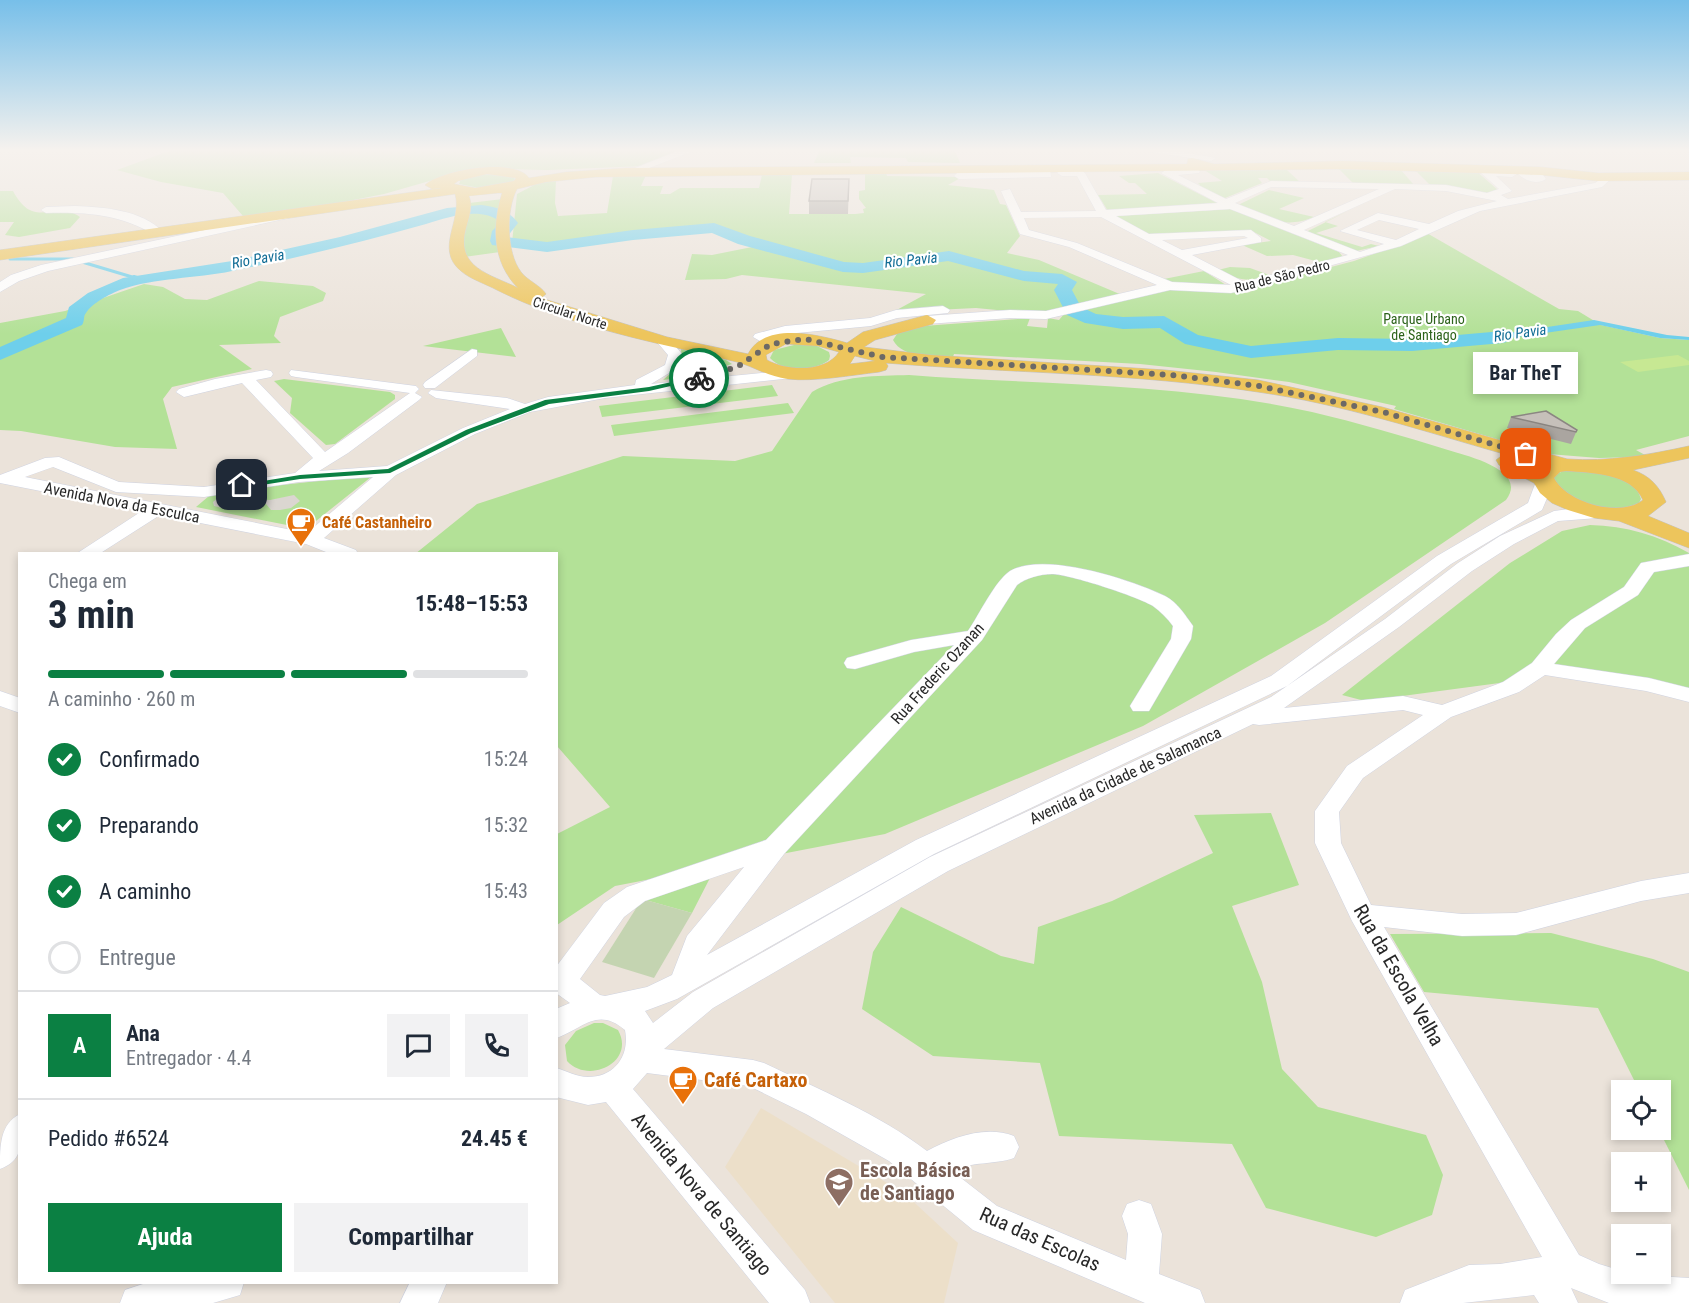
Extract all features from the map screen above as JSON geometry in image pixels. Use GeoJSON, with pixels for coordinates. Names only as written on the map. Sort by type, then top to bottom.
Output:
{"type":"FeatureCollection","features":[{"type":"Feature","properties":{"kind":"main road"},"geometry":{"type":"LineString","coordinates":[[0,255],[296,212]]}},
{"type":"Feature","properties":{"kind":"main road","name":"Circular Norte"},"geometry":{"type":"LineString","coordinates":[[456,212],[454,244],[458,258],[466,268],[537,303],[664,342],[757,352],[772,371],[792,374],[817,373]]}},
{"type":"Feature","properties":{"kind":"main road","name":"Circular Norte"},"geometry":{"type":"LineString","coordinates":[[507,212],[501,233],[505,252],[514,274],[523,285],[564,304],[698,341],[740,345],[788,340]]}},
{"type":"Feature","properties":{"kind":"main road"},"geometry":{"type":"LineString","coordinates":[[757,352],[788,340],[927,320]]}},
{"type":"Feature","properties":{"kind":"main road"},"geometry":{"type":"LineString","coordinates":[[817,373],[837,366],[843,351],[869,336],[927,320]]}},
{"type":"Feature","properties":{"kind":"main road"},"geometry":{"type":"LineString","coordinates":[[896,327],[885,336],[885,342],[893,351],[910,358]]}},
{"type":"Feature","properties":{"kind":"main road"},"geometry":{"type":"LineString","coordinates":[[788,340],[818,340],[843,351],[910,358],[1172,375],[1259,386],[1383,412],[1573,465],[1598,467],[1632,478],[1653,494],[1654,504]]}},
{"type":"Feature","properties":{"kind":"main road"},"geometry":{"type":"LineString","coordinates":[[817,373],[877,366],[915,366],[1146,381],[1255,393],[1355,413],[1453,440],[1503,458],[1543,482],[1555,495],[1574,505],[1616,514],[1689,541]]}},
{"type":"Feature","properties":{"kind":"main road"},"geometry":{"type":"LineString","coordinates":[[1543,482],[1545,471],[1573,465],[1639,463],[1689,452]]}},
{"type":"Feature","properties":{"kind":"main road"},"geometry":{"type":"LineString","coordinates":[[1616,514],[1640,513],[1654,504],[1657,481],[1662,476],[1689,467]]}},
{"type":"Feature","properties":{"kind":"main road"},"geometry":{"type":"LineString","coordinates":[[1654,504],[1689,527]]}},
{"type":"Feature","properties":{"kind":"street"},"geometry":{"type":"LineString","coordinates":[[97,212],[124,215],[157,232]]}},
{"type":"Feature","properties":{"kind":"street"},"geometry":{"type":"LineString","coordinates":[[0,288],[30,273],[285,217],[300,212]]}},
{"type":"Feature","properties":{"kind":"street"},"geometry":{"type":"LineString","coordinates":[[1015,212],[1024,232],[1073,245],[1170,286]]}},
{"type":"Feature","properties":{"kind":"street"},"geometry":{"type":"LineString","coordinates":[[1016,215],[1134,212]]}},
{"type":"Feature","properties":{"kind":"street"},"geometry":{"type":"LineString","coordinates":[[1246,212],[1360,256]]}},
{"type":"Feature","properties":{"kind":"street"},"geometry":{"type":"LineString","coordinates":[[1293,231],[1336,212]]}},
{"type":"Feature","properties":{"kind":"street","name":"Rua de São Pedro"},"geometry":{"type":"LineString","coordinates":[[965,314],[1046,315],[1170,286],[1226,289],[1242,286],[1360,256],[1397,244],[1464,212]]}},
{"type":"Feature","properties":{"kind":"street"},"geometry":{"type":"LineString","coordinates":[[1103,214],[1242,286]]}},
{"type":"Feature","properties":{"kind":"street"},"geometry":{"type":"LineString","coordinates":[[1397,244],[1346,231],[1378,216],[1430,228]]}},
{"type":"Feature","properties":{"kind":"street"},"geometry":{"type":"LineString","coordinates":[[1148,237],[1246,232],[1257,240],[1181,254]]}},
{"type":"Feature","properties":{"kind":"street"},"geometry":{"type":"LineString","coordinates":[[649,389],[726,371],[757,352],[785,330],[871,322],[896,314],[965,314]]}},
{"type":"Feature","properties":{"kind":"street"},"geometry":{"type":"LineString","coordinates":[[927,320],[965,314]]}},
{"type":"Feature","properties":{"kind":"street"},"geometry":{"type":"LineString","coordinates":[[605,393],[647,381],[672,368],[675,354],[664,342]]}},
{"type":"Feature","properties":{"kind":"street"},"geometry":{"type":"LineString","coordinates":[[433,389],[471,353]]}},
{"type":"Feature","properties":{"kind":"street"},"geometry":{"type":"LineString","coordinates":[[296,373],[412,393],[433,389],[507,403],[525,409]]}},
{"type":"Feature","properties":{"kind":"street"},"geometry":{"type":"LineString","coordinates":[[184,392],[215,383],[266,374]]}},
{"type":"Feature","properties":{"kind":"street"},"geometry":{"type":"LineString","coordinates":[[312,545],[390,471],[448,441],[525,409],[548,402],[605,393],[792,374]]}},
{"type":"Feature","properties":{"kind":"street"},"geometry":{"type":"LineString","coordinates":[[246,378],[323,459]]}},
{"type":"Feature","properties":{"kind":"street"},"geometry":{"type":"LineString","coordinates":[[300,477],[323,459],[342,450],[412,393]]}},
{"type":"Feature","properties":{"kind":"street"},"geometry":{"type":"LineString","coordinates":[[2,478],[51,462],[59,462],[116,487],[204,492],[300,477],[390,471]]}},
{"type":"Feature","properties":{"kind":"street","name":"Avenida Nova da Esculca"},"geometry":{"type":"LineString","coordinates":[[2,478],[157,508],[341,552]]}},
{"type":"Feature","properties":{"kind":"street","name":"Avenida da Cidade de Salamanca"},"geometry":{"type":"LineString","coordinates":[[558,1025],[578,1011],[650,998],[683,982],[925,847],[1279,681],[1444,560],[1536,506],[1543,482]]}},
{"type":"Feature","properties":{"kind":"street"},"geometry":{"type":"LineString","coordinates":[[103,497],[122,487]]}},
{"type":"Feature","properties":{"kind":"street"},"geometry":{"type":"LineString","coordinates":[[88,552],[157,508]]}},
{"type":"Feature","properties":{"kind":"street","name":"Avenida da Cidade de Salamanca"},"geometry":{"type":"LineString","coordinates":[[612,1086],[628,1074],[642,1053],[703,1000],[939,864],[1243,719],[1304,686],[1465,567],[1507,540],[1554,516],[1584,512],[1616,514]]}},
{"type":"Feature","properties":{"kind":"street","name":"Rua da Escola Velha"},"geometry":{"type":"LineString","coordinates":[[1557,1282],[1362,914],[1328,843],[1327,811],[1354,772],[1443,712],[1511,687],[1530,677],[1578,624],[1631,591],[1648,567],[1689,560]]}},
{"type":"Feature","properties":{"kind":"street","name":"Rua Frederic Ozanan"},"geometry":{"type":"LineString","coordinates":[[683,982],[697,944],[775,847],[975,636],[1011,581],[1019,574],[1052,568],[1079,573],[1159,600],[1174,613],[1184,626],[1181,639],[1141,706]]}},
{"type":"Feature","properties":{"kind":"street"},"geometry":{"type":"LineString","coordinates":[[855,663],[911,646],[975,636]]}},
{"type":"Feature","properties":{"kind":"street"},"geometry":{"type":"LineString","coordinates":[[1540,668],[1649,685],[1674,693],[1689,694]]}},
{"type":"Feature","properties":{"kind":"street"},"geometry":{"type":"LineString","coordinates":[[1304,686],[1340,708]]}},
{"type":"Feature","properties":{"kind":"street"},"geometry":{"type":"LineString","coordinates":[[0,698],[18,705]]}},
{"type":"Feature","properties":{"kind":"street"},"geometry":{"type":"LineString","coordinates":[[1243,719],[1340,708],[1403,704],[1443,712]]}},
{"type":"Feature","properties":{"kind":"street"},"geometry":{"type":"LineString","coordinates":[[642,1053],[639,1024],[631,1016],[600,1007],[559,980],[614,910],[636,894],[775,847]]}},
{"type":"Feature","properties":{"kind":"street"},"geometry":{"type":"LineString","coordinates":[[1362,914],[1462,925],[1516,924],[1641,891],[1689,883]]}},
{"type":"Feature","properties":{"kind":"street","name":"Rua das Escolas"},"geometry":{"type":"LineString","coordinates":[[642,1053],[753,1073],[817,1104],[900,1150],[985,1218],[1187,1303]]}},
{"type":"Feature","properties":{"kind":"street"},"geometry":{"type":"LineString","coordinates":[[559,1088],[587,1092],[612,1086]]}},
{"type":"Feature","properties":{"kind":"street","name":"Avenida Nova de Santiago"},"geometry":{"type":"LineString","coordinates":[[612,1086],[792,1303]]}},
{"type":"Feature","properties":{"kind":"street"},"geometry":{"type":"LineString","coordinates":[[0,1154],[18,1131]]}},
{"type":"Feature","properties":{"kind":"street"},"geometry":{"type":"LineString","coordinates":[[925,1170],[942,1158],[971,1148],[1003,1147]]}},
{"type":"Feature","properties":{"kind":"street"},"geometry":{"type":"LineString","coordinates":[[1139,1216],[1144,1234],[1141,1284]]}},
{"type":"Feature","properties":{"kind":"street"},"geometry":{"type":"LineString","coordinates":[[1426,1301],[1469,1282],[1593,1282],[1638,1297],[1689,1296]]}},
{"type":"Feature","properties":{"kind":"street"},"geometry":{"type":"LineString","coordinates":[[138,1303],[219,1284]]}},
{"type":"Feature","properties":{"kind":"street"},"geometry":{"type":"LineString","coordinates":[[418,1303],[429,1284]]}},
{"type":"Feature","properties":{"kind":"shaded area"},"geometry":{"type":"Polygon","coordinates":[[[236,493],[245,495],[247,499],[270,500],[294,495],[300,501],[291,508],[280,510],[271,510],[266,504],[243,503],[226,509],[214,506],[213,502],[220,496],[236,493]]]}},
{"type":"Feature","properties":{"kind":"shaded area","name":"Escola Básica de Santiago"},"geometry":{"type":"Polygon","coordinates":[[[761,1108],[904,1193],[958,1243],[944,1303],[835,1303],[725,1167],[761,1108]]]}},
{"type":"Feature","properties":{"kind":"green space"},"geometry":{"type":"Polygon","coordinates":[[[0,212],[69,212],[80,217],[70,228],[19,237],[5,235],[14,222],[0,222],[0,212]]]}},
{"type":"Feature","properties":{"kind":"green space"},"geometry":{"type":"Polygon","coordinates":[[[239,212],[274,212],[243,216],[239,212]]]}},
{"type":"Feature","properties":{"kind":"green space"},"geometry":{"type":"Polygon","coordinates":[[[467,212],[500,212],[496,233],[500,252],[464,257],[460,242],[467,212]]]}},
{"type":"Feature","properties":{"kind":"green space"},"geometry":{"type":"Polygon","coordinates":[[[515,212],[557,212],[558,216],[607,212],[1009,212],[1020,236],[1007,253],[1039,260],[1122,295],[1041,314],[976,308],[893,312],[926,294],[742,275],[726,279],[685,280],[692,254],[712,255],[757,246],[719,228],[698,227],[565,245],[512,243],[515,212]]]}},
{"type":"Feature","properties":{"kind":"green space"},"geometry":{"type":"Polygon","coordinates":[[[1184,212],[1238,212],[1339,252],[1343,257],[1323,263],[1293,255],[1267,256],[1242,245],[1271,241],[1252,231],[1150,235],[1115,216],[1184,212]]]}},
{"type":"Feature","properties":{"kind":"green space"},"geometry":{"type":"Polygon","coordinates":[[[1254,212],[1291,212],[1314,217],[1303,221],[1284,222],[1254,212]]]}},
{"type":"Feature","properties":{"kind":"green space"},"geometry":{"type":"Polygon","coordinates":[[[1326,222],[1338,226],[1316,233],[1362,247],[1371,244],[1379,246],[1356,251],[1306,232],[1326,222]]]}},
{"type":"Feature","properties":{"kind":"green space","name":"Parque Urbano de Santiago"},"geometry":{"type":"Polygon","coordinates":[[[1425,232],[1559,309],[1578,311],[1601,325],[1660,338],[1689,340],[1689,436],[1636,450],[1645,455],[1635,457],[1599,458],[1548,454],[1394,409],[1396,406],[1289,382],[1140,364],[954,354],[953,357],[929,356],[904,351],[893,340],[899,331],[910,327],[1030,318],[1027,326],[1047,328],[1048,318],[1059,320],[1065,313],[1102,323],[1165,325],[1178,337],[1181,331],[1170,324],[1158,321],[1103,321],[1091,317],[1081,309],[1165,289],[1247,293],[1255,290],[1251,288],[1354,261],[1407,242],[1425,232]]]}},
{"type":"Feature","properties":{"kind":"green space"},"geometry":{"type":"Polygon","coordinates":[[[1230,267],[1250,268],[1272,276],[1244,279],[1218,270],[1230,267]]]}},
{"type":"Feature","properties":{"kind":"green space"},"geometry":{"type":"Polygon","coordinates":[[[1204,271],[1226,285],[1177,285],[1164,279],[1204,271]]]}},
{"type":"Feature","properties":{"kind":"green space"},"geometry":{"type":"Polygon","coordinates":[[[259,281],[313,286],[326,293],[323,301],[280,317],[274,336],[281,343],[219,345],[252,369],[172,387],[163,399],[177,449],[115,447],[21,431],[0,430],[0,323],[65,311],[144,284],[163,287],[185,299],[207,300],[259,281]]]}},
{"type":"Feature","properties":{"kind":"green space"},"geometry":{"type":"Polygon","coordinates":[[[501,328],[516,357],[423,346],[501,328]]]}},
{"type":"Feature","properties":{"kind":"green space"},"geometry":{"type":"Polygon","coordinates":[[[798,344],[817,346],[829,352],[829,360],[823,364],[799,369],[783,366],[770,358],[774,350],[798,344]]]}},
{"type":"Feature","properties":{"kind":"green space"},"geometry":{"type":"Polygon","coordinates":[[[681,349],[726,360],[732,364],[692,376],[663,380],[682,363],[681,349]]]}},
{"type":"Feature","properties":{"kind":"green space"},"geometry":{"type":"Polygon","coordinates":[[[1678,355],[1689,361],[1689,365],[1638,372],[1620,362],[1678,355]]]}},
{"type":"Feature","properties":{"kind":"green space"},"geometry":{"type":"Polygon","coordinates":[[[909,375],[1112,386],[1263,402],[1312,412],[1468,456],[1493,466],[1503,473],[1509,480],[1511,489],[1506,500],[1325,623],[1143,726],[885,834],[615,886],[558,924],[558,833],[610,807],[558,747],[558,552],[417,552],[477,504],[623,456],[735,461],[772,451],[812,392],[835,382],[872,376],[909,375]]]}},
{"type":"Feature","properties":{"kind":"green space"},"geometry":{"type":"Polygon","coordinates":[[[284,379],[390,392],[395,395],[395,399],[335,444],[326,445],[290,413],[292,398],[274,381],[284,379]]]}},
{"type":"Feature","properties":{"kind":"green space"},"geometry":{"type":"Polygon","coordinates":[[[772,385],[778,396],[602,417],[599,406],[772,385]]]}},
{"type":"Feature","properties":{"kind":"green space"},"geometry":{"type":"Polygon","coordinates":[[[788,403],[794,413],[614,436],[611,425],[788,403]]]}},
{"type":"Feature","properties":{"kind":"green space"},"geometry":{"type":"Polygon","coordinates":[[[1563,471],[1596,473],[1619,478],[1637,490],[1641,499],[1639,503],[1617,508],[1586,503],[1555,490],[1553,476],[1563,471]]]}},
{"type":"Feature","properties":{"kind":"green space"},"geometry":{"type":"Polygon","coordinates":[[[371,477],[311,525],[297,527],[196,507],[209,496],[253,488],[371,477]]]}},
{"type":"Feature","properties":{"kind":"green space"},"geometry":{"type":"Polygon","coordinates":[[[1590,525],[1616,527],[1641,533],[1666,541],[1689,553],[1689,691],[1537,664],[1507,682],[1365,701],[1342,695],[1510,563],[1562,531],[1590,525]]]}},
{"type":"Feature","properties":{"kind":"green space"},"geometry":{"type":"Polygon","coordinates":[[[1271,813],[1299,885],[1232,906],[1262,982],[1282,1069],[1318,1107],[1426,1135],[1443,1175],[1432,1215],[1376,1237],[1266,1208],[1232,1144],[1059,1136],[1040,1063],[933,1056],[862,1009],[873,952],[901,907],[1001,956],[1034,964],[1038,927],[1112,901],[1213,853],[1194,815],[1271,813]]]}},
{"type":"Feature","properties":{"kind":"green space"},"geometry":{"type":"Polygon","coordinates":[[[711,876],[692,913],[642,899],[711,876]]]}},
{"type":"Feature","properties":{"kind":"green space"},"geometry":{"type":"Polygon","coordinates":[[[642,899],[692,913],[654,978],[602,962],[642,899]]]}},
{"type":"Feature","properties":{"kind":"green space"},"geometry":{"type":"Polygon","coordinates":[[[1551,933],[1653,959],[1689,972],[1689,1190],[1664,1140],[1671,1140],[1671,1080],[1634,1080],[1598,1008],[1424,992],[1390,934],[1551,933]]]}},
{"type":"Feature","properties":{"kind":"green space"},"geometry":{"type":"Polygon","coordinates":[[[594,1023],[603,1023],[618,1030],[622,1042],[621,1052],[608,1066],[587,1071],[576,1068],[567,1061],[565,1045],[576,1031],[594,1023]]]}},
{"type":"Feature","properties":{"kind":"water","name":"Rio Pavia"},"geometry":{"type":"Polygon","coordinates":[[[1594,320],[1667,335],[1689,337],[1689,340],[1660,338],[1600,325],[1503,339],[1462,340],[1594,320]]]}},
{"type":"Feature","properties":{"kind":"building"},"geometry":{"type":"Polygon","coordinates":[[[1546,411],[1577,430],[1576,432],[1511,417],[1546,411]]]}},
{"type":"Feature","properties":{"kind":"waterway","name":"Rio Pavia"},"geometry":{"type":"LineString","coordinates":[[0,354],[75,321],[76,311],[94,297],[129,281],[232,266],[340,242],[453,212]]}},
{"type":"Feature","properties":{"kind":"waterway","name":"Rio Pavia"},"geometry":{"type":"LineString","coordinates":[[492,212],[510,223],[500,231],[498,241],[547,247],[633,235],[714,228],[744,240],[843,267],[863,268],[949,256],[975,265],[1024,276],[1062,279],[1068,282],[1063,290],[1074,311],[1092,319],[1123,323],[1164,322],[1192,340],[1251,352],[1338,344],[1412,345],[1503,337]]}},
{"type":"Feature","properties":{"kind":"waterway","name":"Rio Pavia"},"geometry":{"type":"LineString","coordinates":[[10,259],[72,259],[139,279]]}},
{"type":"Feature","properties":{"kind":"waterway","name":"Rio Pavia"},"geometry":{"type":"LineString","coordinates":[[134,277],[143,280]]}},
{"type":"Feature","properties":{"kind":"way so far"},"geometry":{"type":"LineString","coordinates":[[699,378],[737,367],[771,344],[794,339],[818,340],[846,350],[882,357],[1172,375],[1259,386],[1336,400],[1413,420],[1526,454]]}},
{"type":"Feature","properties":{"kind":"place","name":"Bar TheT"},"geometry":{"type":"Point","coordinates":[1526,454]}},
{"type":"Feature","properties":{"kind":"place","name":"Café Castanheiro"},"geometry":{"type":"Point","coordinates":[301,548]}},
{"type":"Feature","properties":{"kind":"place","name":"Café Cartaxo"},"geometry":{"type":"Point","coordinates":[683,1106]}},
{"type":"Feature","properties":{"kind":"place","name":"Escola Básica de Santiago"},"geometry":{"type":"Point","coordinates":[839,1208]}},
{"type":"Feature","properties":{"kind":"route"},"geometry":{"type":"LineString","coordinates":[[242,485],[300,477],[390,471],[416,455],[469,431],[548,402],[649,389],[699,378]]}}]}
